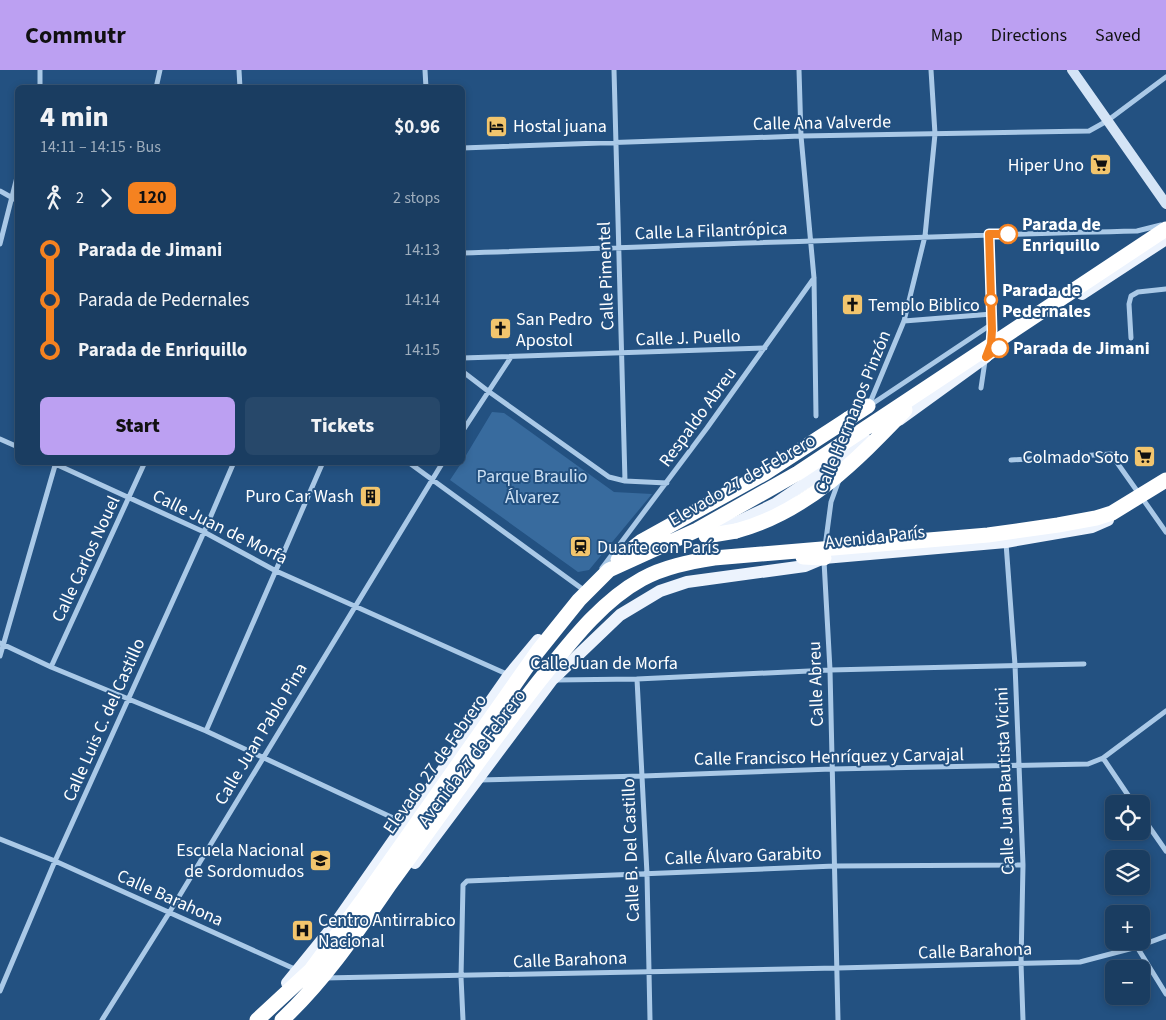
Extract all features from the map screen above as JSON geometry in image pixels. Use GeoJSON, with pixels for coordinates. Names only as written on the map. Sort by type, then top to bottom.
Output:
{"type":"FeatureCollection","features":[{"type":"Feature","properties":{"kind":"highway","name":"Elevado 27 de Febrero"},"geometry":{"type":"LineString","coordinates":[[257,1020],[312,970],[538,651],[605,570],[697,530],[790,477],[924,391],[959,364],[1166,228]]}},
{"type":"Feature","properties":{"kind":"highway"},"geometry":{"type":"LineString","coordinates":[[706,536],[757,526],[781,515],[822,488],[866,451],[924,391]]}},
{"type":"Feature","properties":{"kind":"highway"},"geometry":{"type":"LineString","coordinates":[[605,570],[642,541],[765,473],[855,420],[867,410]]}},
{"type":"Feature","properties":{"kind":"highway","name":"Elevado 27 de Febrero"},"geometry":{"type":"LineString","coordinates":[[282,1020],[311,991],[343,951],[528,696],[564,650],[608,604],[641,579],[658,571],[714,558],[988,535],[1096,518],[1112,513],[1166,480]]}},
{"type":"Feature","properties":{"kind":"highway"},"geometry":{"type":"LineString","coordinates":[[528,696],[562,664],[596,622],[612,606],[647,583],[667,574],[719,564],[803,557],[824,558]]}},
{"type":"Feature","properties":{"kind":"main road"},"geometry":{"type":"LineString","coordinates":[[1072,70],[1166,204]]}},
{"type":"Feature","properties":{"kind":"main road","name":"Avenida 27 de Febrero"},"geometry":{"type":"LineString","coordinates":[[248,1020],[278,994],[299,971],[335,924],[509,675],[581,588],[628,555],[680,539],[706,536],[775,504],[914,409],[986,357],[1166,239]]}},
{"type":"Feature","properties":{"kind":"main road","name":"Avenida París"},"geometry":{"type":"LineString","coordinates":[[552,680],[620,615],[660,591],[687,582],[805,566],[824,558],[1006,542],[1092,527],[1121,516],[1166,486]]}},
{"type":"Feature","properties":{"kind":"main road","name":"Avenida 27 de Febrero"},"geometry":{"type":"LineString","coordinates":[[288,1020],[328,979],[552,680]]}},
{"type":"Feature","properties":{"kind":"street"},"geometry":{"type":"LineString","coordinates":[[40,70],[40,85]]}},
{"type":"Feature","properties":{"kind":"street"},"geometry":{"type":"LineString","coordinates":[[157,85],[160,70]]}},
{"type":"Feature","properties":{"kind":"street"},"geometry":{"type":"LineString","coordinates":[[240,70],[240,85]]}},
{"type":"Feature","properties":{"kind":"street"},"geometry":{"type":"LineString","coordinates":[[426,70],[426,85]]}},
{"type":"Feature","properties":{"kind":"street","name":"Calle Pimentel"},"geometry":{"type":"LineString","coordinates":[[614,70],[625,481]]}},
{"type":"Feature","properties":{"kind":"street"},"geometry":{"type":"LineString","coordinates":[[799,70],[802,136],[814,278],[816,416]]}},
{"type":"Feature","properties":{"kind":"street","name":"Calle Hermanos Pinzón"},"geometry":{"type":"LineString","coordinates":[[867,410],[904,321],[925,236],[935,134],[931,70]]}},
{"type":"Feature","properties":{"kind":"street","name":"Calle Ana Valverde"},"geometry":{"type":"LineString","coordinates":[[465,148],[802,136],[1089,131],[1107,121],[1166,78]]}},
{"type":"Feature","properties":{"kind":"street"},"geometry":{"type":"LineString","coordinates":[[0,244],[15,183]]}},
{"type":"Feature","properties":{"kind":"street"},"geometry":{"type":"LineString","coordinates":[[0,190],[15,199]]}},
{"type":"Feature","properties":{"kind":"street","name":"Calle La Filantrópica"},"geometry":{"type":"LineString","coordinates":[[465,253],[810,242],[925,236],[1137,231],[1166,224]]}},
{"type":"Feature","properties":{"kind":"street"},"geometry":{"type":"LineString","coordinates":[[981,388],[986,357],[991,344],[992,314],[989,234]]}},
{"type":"Feature","properties":{"kind":"street","name":"Respaldo Abreu"},"geometry":{"type":"LineString","coordinates":[[605,570],[766,348],[814,278]]}},
{"type":"Feature","properties":{"kind":"street"},"geometry":{"type":"LineString","coordinates":[[1131,338],[1129,304],[1131,296],[1138,292],[1166,289]]}},
{"type":"Feature","properties":{"kind":"street"},"geometry":{"type":"LineString","coordinates":[[904,321],[992,314]]}},
{"type":"Feature","properties":{"kind":"street"},"geometry":{"type":"LineString","coordinates":[[867,410],[992,324]]}},
{"type":"Feature","properties":{"kind":"street","name":"Calle J. Puello"},"geometry":{"type":"LineString","coordinates":[[465,358],[766,348]]}},
{"type":"Feature","properties":{"kind":"street"},"geometry":{"type":"LineString","coordinates":[[465,427],[510,356]]}},
{"type":"Feature","properties":{"kind":"street"},"geometry":{"type":"LineString","coordinates":[[465,373],[609,477],[625,481],[667,483]]}},
{"type":"Feature","properties":{"kind":"street","name":"Calle Hermanos Pinzón"},"geometry":{"type":"LineString","coordinates":[[824,558],[831,502],[849,454],[855,420]]}},
{"type":"Feature","properties":{"kind":"street"},"geometry":{"type":"LineString","coordinates":[[0,439],[15,446]]}},
{"type":"Feature","properties":{"kind":"street"},"geometry":{"type":"LineString","coordinates":[[1011,460],[1111,454],[1166,532]]}},
{"type":"Feature","properties":{"kind":"street"},"geometry":{"type":"LineString","coordinates":[[0,656],[53,465]]}},
{"type":"Feature","properties":{"kind":"street","name":"Calle Juan de Morfa"},"geometry":{"type":"LineString","coordinates":[[58,465],[204,532],[276,570],[509,675],[527,677]]}},
{"type":"Feature","properties":{"kind":"street","name":"Calle Carlos Nouel"},"geometry":{"type":"LineString","coordinates":[[51,667],[144,465]]}},
{"type":"Feature","properties":{"kind":"street","name":"Calle Luis C. del Castillo"},"geometry":{"type":"LineString","coordinates":[[0,991],[55,861],[233,465]]}},
{"type":"Feature","properties":{"kind":"street"},"geometry":{"type":"LineString","coordinates":[[206,731],[322,465]]}},
{"type":"Feature","properties":{"kind":"street"},"geometry":{"type":"LineString","coordinates":[[412,465],[581,588]]}},
{"type":"Feature","properties":{"kind":"street","name":"Calle Juan Pablo Pina"},"geometry":{"type":"LineString","coordinates":[[102,1020],[441,465]]}},
{"type":"Feature","properties":{"kind":"street","name":"Calle Juan Bautista Vicini"},"geometry":{"type":"LineString","coordinates":[[1006,542],[1015,665],[1023,865],[1021,963],[1023,1020]]}},
{"type":"Feature","properties":{"kind":"street","name":"Calle Abreu"},"geometry":{"type":"LineString","coordinates":[[824,558],[830,670],[838,1020]]}},
{"type":"Feature","properties":{"kind":"street"},"geometry":{"type":"LineString","coordinates":[[2,644],[51,667],[206,731],[404,823]]}},
{"type":"Feature","properties":{"kind":"street","name":"Calle Juan de Morfa"},"geometry":{"type":"LineString","coordinates":[[535,678],[552,680],[637,679],[830,670],[1084,664]]}},
{"type":"Feature","properties":{"kind":"street","name":"Calle B. Del Castillo"},"geometry":{"type":"LineString","coordinates":[[637,679],[647,874],[650,1020]]}},
{"type":"Feature","properties":{"kind":"street","name":"Calle Francisco Henríquez y Carvajal"},"geometry":{"type":"LineString","coordinates":[[476,780],[832,769],[1088,764],[1103,758],[1166,711]]}},
{"type":"Feature","properties":{"kind":"street"},"geometry":{"type":"LineString","coordinates":[[1103,758],[1128,795]]}},
{"type":"Feature","properties":{"kind":"street"},"geometry":{"type":"LineString","coordinates":[[1150,828],[1166,851]]}},
{"type":"Feature","properties":{"kind":"street","name":"Calle Barahona"},"geometry":{"type":"LineString","coordinates":[[0,839],[55,861],[299,971],[328,979],[1080,962],[1126,950]]}},
{"type":"Feature","properties":{"kind":"street","name":"Calle Álvaro Garabito"},"geometry":{"type":"LineString","coordinates":[[461,976],[463,885],[465,882],[834,866],[1023,865]]}},
{"type":"Feature","properties":{"kind":"street","name":"Calle Barahona"},"geometry":{"type":"LineString","coordinates":[[1150,942],[1166,936]]}},
{"type":"Feature","properties":{"kind":"street"},"geometry":{"type":"LineString","coordinates":[[1139,950],[1166,994]]}},
{"type":"Feature","properties":{"kind":"street"},"geometry":{"type":"LineString","coordinates":[[461,976],[464,1020]]}},
{"type":"Feature","properties":{"kind":"green space","name":"Parque Braulio Álvarez"},"geometry":{"type":"Polygon","coordinates":[[[492,412],[504,413],[614,492],[652,494],[589,570],[578,572],[450,480],[460,465],[465,465],[465,457],[492,412]]]}},
{"type":"Feature","properties":{"kind":"bus line","name":"120"},"geometry":{"type":"LineString","coordinates":[[999,348],[986,357],[991,344],[992,330],[989,234],[1008,234]]}},
{"type":"Feature","properties":{"kind":"place","name":"Hostal juana"},"geometry":{"type":"Point","coordinates":[497,126]}},
{"type":"Feature","properties":{"kind":"place","name":"Hiper Uno"},"geometry":{"type":"Point","coordinates":[1100,165]}},
{"type":"Feature","properties":{"kind":"place","name":"Parada de Enriquillo"},"geometry":{"type":"Point","coordinates":[1008,234]}},
{"type":"Feature","properties":{"kind":"place","name":"Parada de Pedernales"},"geometry":{"type":"Point","coordinates":[991,300]}},
{"type":"Feature","properties":{"kind":"place","name":"Templo Biblico"},"geometry":{"type":"Point","coordinates":[852,305]}},
{"type":"Feature","properties":{"kind":"place","name":"San Pedro Apostol"},"geometry":{"type":"Point","coordinates":[500,329]}},
{"type":"Feature","properties":{"kind":"place","name":"Parada de Jimani"},"geometry":{"type":"Point","coordinates":[999,348]}},
{"type":"Feature","properties":{"kind":"place","name":"Colmado Soto"},"geometry":{"type":"Point","coordinates":[1145,457]}},
{"type":"Feature","properties":{"kind":"place","name":"Puro Car Wash"},"geometry":{"type":"Point","coordinates":[370,496]}},
{"type":"Feature","properties":{"kind":"place","name":"Duarte con París"},"geometry":{"type":"Point","coordinates":[581,547]}},
{"type":"Feature","properties":{"kind":"place","name":"Escuela Nacional de Sordomudos"},"geometry":{"type":"Point","coordinates":[320,860]}},
{"type":"Feature","properties":{"kind":"place","name":"Centro Antirrabico Nacional"},"geometry":{"type":"Point","coordinates":[302,930]}}]}
